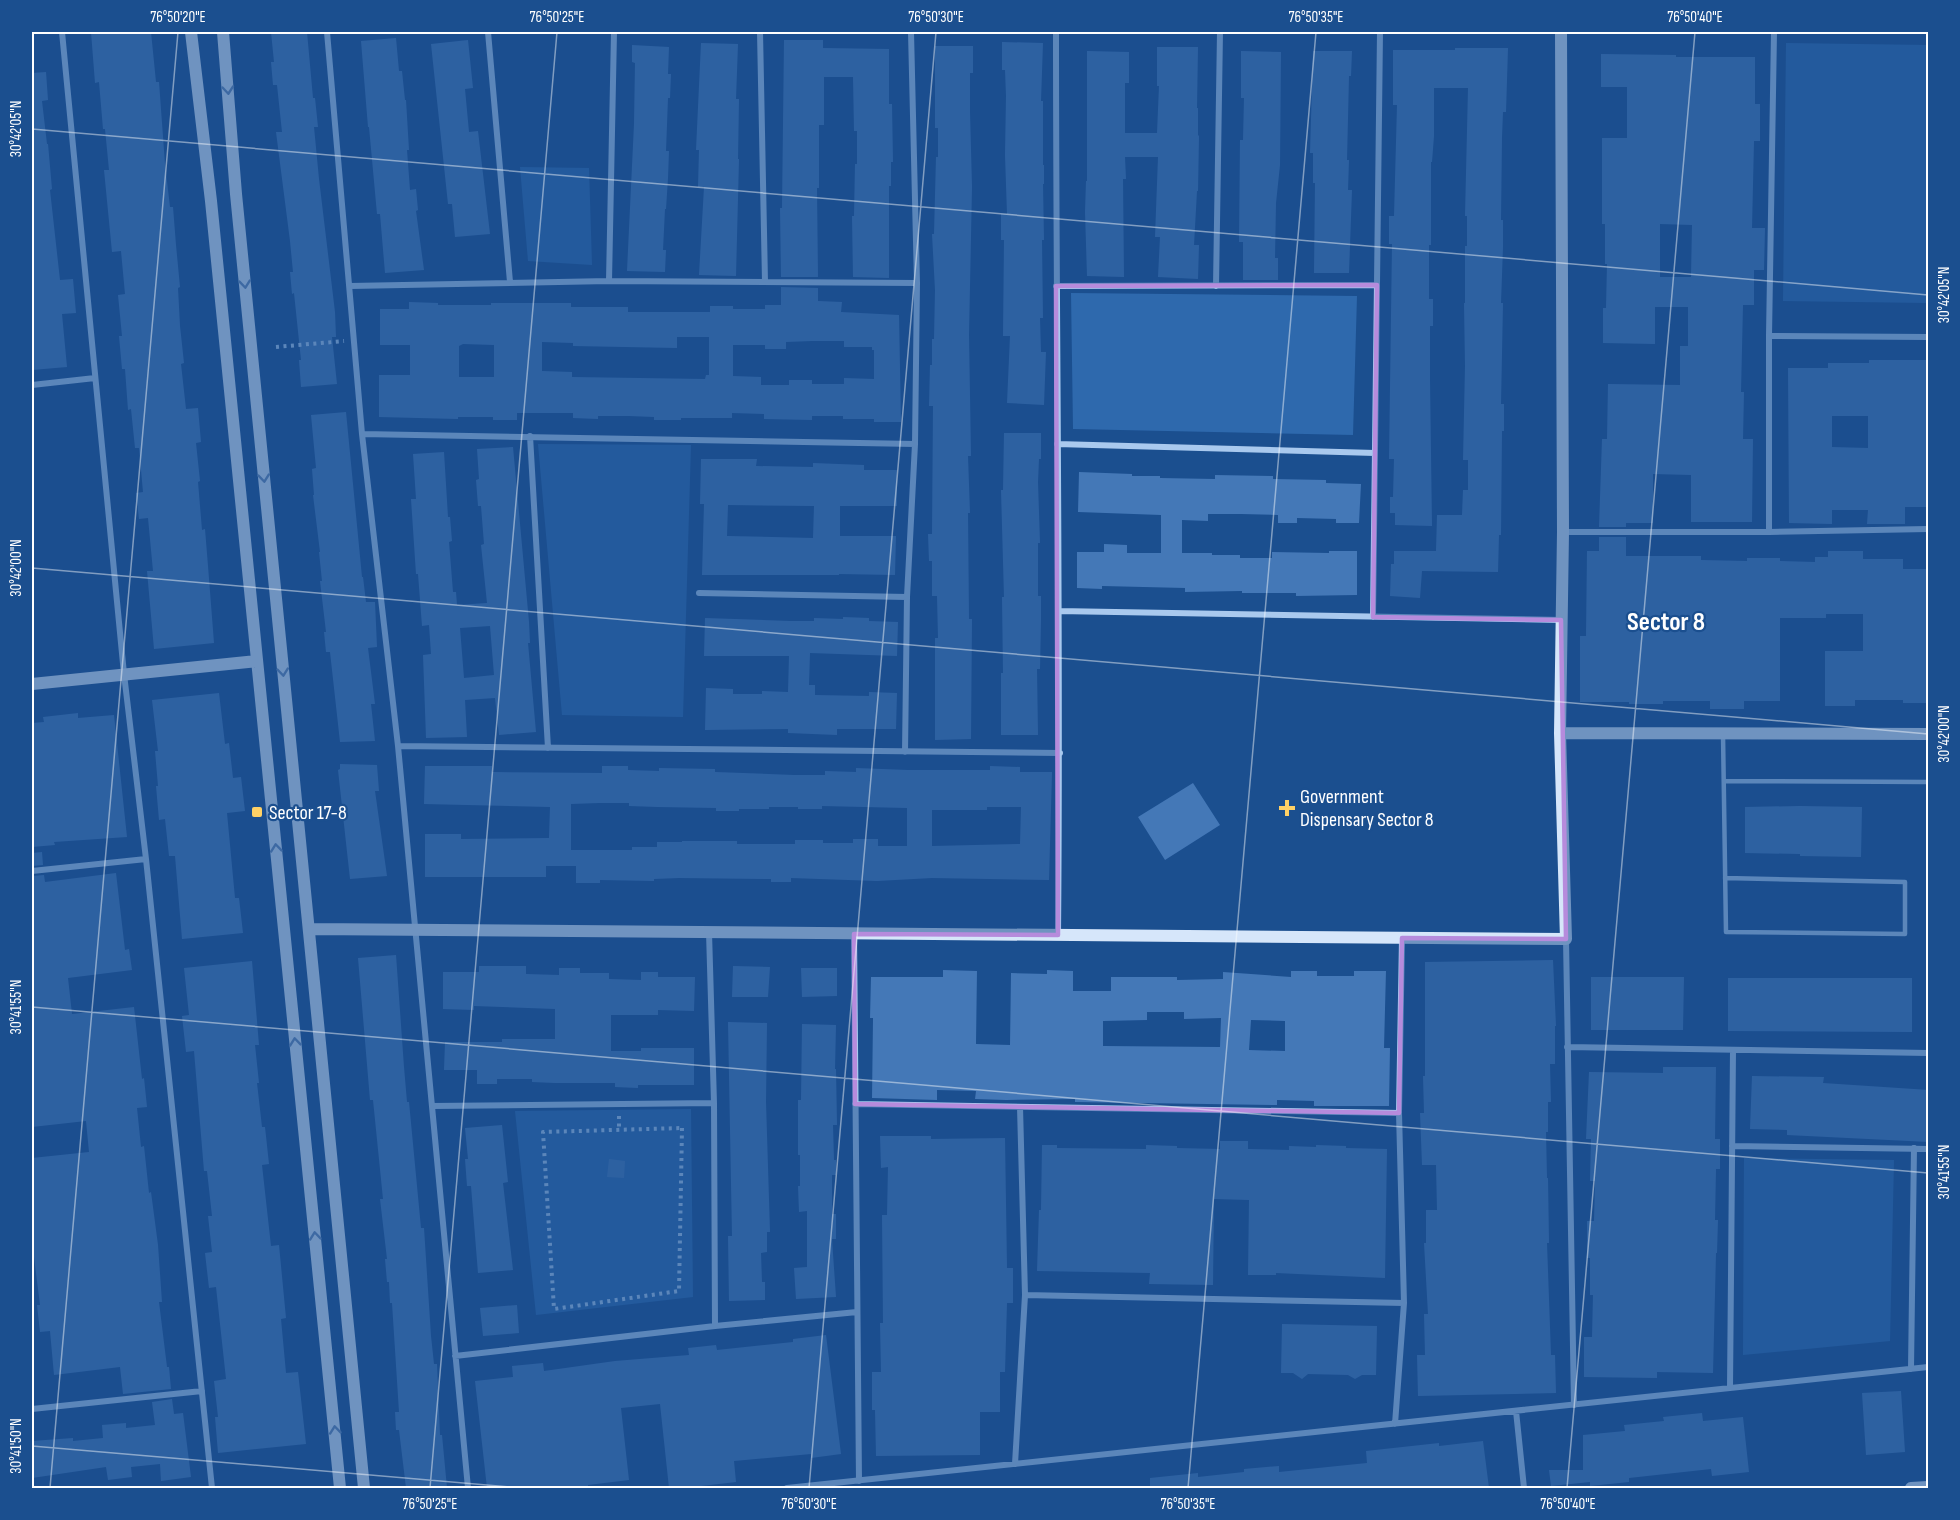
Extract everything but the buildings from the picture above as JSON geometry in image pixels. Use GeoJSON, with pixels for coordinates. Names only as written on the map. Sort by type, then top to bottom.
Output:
{"type":"FeatureCollection","features":[{"type":"Feature","properties":{"kind":"street"},"geometry":{"type":"LineString","coordinates":[[62,32],[124,674],[146,859],[212,1488]]}},
{"type":"Feature","properties":{"kind":"street"},"geometry":{"type":"LineString","coordinates":[[191,32],[211,201],[340,1488]]}},
{"type":"Feature","properties":{"kind":"street"},"geometry":{"type":"LineString","coordinates":[[223,32],[236,194],[364,1488]]}},
{"type":"Feature","properties":{"kind":"street"},"geometry":{"type":"LineString","coordinates":[[327,32],[362,434],[398,746],[468,1488]]}},
{"type":"Feature","properties":{"kind":"street"},"geometry":{"type":"LineString","coordinates":[[488,32],[510,282]]}},
{"type":"Feature","properties":{"kind":"street"},"geometry":{"type":"LineString","coordinates":[[609,281],[614,32]]}},
{"type":"Feature","properties":{"kind":"street"},"geometry":{"type":"LineString","coordinates":[[760,32],[765,282]]}},
{"type":"Feature","properties":{"kind":"street"},"geometry":{"type":"LineString","coordinates":[[905,752],[907,597],[915,444],[917,283],[911,32]]}},
{"type":"Feature","properties":{"kind":"street"},"geometry":{"type":"LineString","coordinates":[[1056,32],[1060,753],[1058,935]]}},
{"type":"Feature","properties":{"kind":"street"},"geometry":{"type":"LineString","coordinates":[[1216,286],[1220,32]]}},
{"type":"Feature","properties":{"kind":"street"},"geometry":{"type":"LineString","coordinates":[[1373,616],[1380,32]]}},
{"type":"Feature","properties":{"kind":"street"},"geometry":{"type":"LineString","coordinates":[[1561,32],[1563,532],[1560,733],[1574,1405]]}},
{"type":"Feature","properties":{"kind":"street"},"geometry":{"type":"LineString","coordinates":[[1769,532],[1769,336],[1774,32]]}},
{"type":"Feature","properties":{"kind":"street"},"geometry":{"type":"LineString","coordinates":[[350,286],[609,281],[917,283]]}},
{"type":"Feature","properties":{"kind":"street"},"geometry":{"type":"LineString","coordinates":[[1056,286],[1377,285]]}},
{"type":"Feature","properties":{"kind":"street"},"geometry":{"type":"LineString","coordinates":[[1769,336],[1929,337]]}},
{"type":"Feature","properties":{"kind":"street"},"geometry":{"type":"LineString","coordinates":[[32,385],[95,378]]}},
{"type":"Feature","properties":{"kind":"street"},"geometry":{"type":"LineString","coordinates":[[362,434],[915,444]]}},
{"type":"Feature","properties":{"kind":"street"},"geometry":{"type":"LineString","coordinates":[[530,436],[548,748]]}},
{"type":"Feature","properties":{"kind":"street"},"geometry":{"type":"LineString","coordinates":[[1057,444],[1374,453]]}},
{"type":"Feature","properties":{"kind":"street"},"geometry":{"type":"LineString","coordinates":[[1563,532],[1929,529]]}},
{"type":"Feature","properties":{"kind":"street"},"geometry":{"type":"LineString","coordinates":[[699,593],[907,597]]}},
{"type":"Feature","properties":{"kind":"street"},"geometry":{"type":"LineString","coordinates":[[1058,611],[1561,620]]}},
{"type":"Feature","properties":{"kind":"street"},"geometry":{"type":"LineString","coordinates":[[32,684],[257,661]]}},
{"type":"Feature","properties":{"kind":"street"},"geometry":{"type":"LineString","coordinates":[[1560,733],[1929,734]]}},
{"type":"Feature","properties":{"kind":"street"},"geometry":{"type":"LineString","coordinates":[[398,746],[1060,753]]}},
{"type":"Feature","properties":{"kind":"street"},"geometry":{"type":"LineString","coordinates":[[32,871],[146,859]]}},
{"type":"Feature","properties":{"kind":"street"},"geometry":{"type":"LineString","coordinates":[[309,930],[1566,939]]}},
{"type":"Feature","properties":{"kind":"street"},"geometry":{"type":"LineString","coordinates":[[709,932],[714,1103],[715,1326]]}},
{"type":"Feature","properties":{"kind":"street"},"geometry":{"type":"LineString","coordinates":[[854,934],[859,1481]]}},
{"type":"Feature","properties":{"kind":"street"},"geometry":{"type":"LineString","coordinates":[[1395,1424],[1404,1303],[1399,1113],[1402,938]]}},
{"type":"Feature","properties":{"kind":"street"},"geometry":{"type":"LineString","coordinates":[[1567,1047],[1929,1053]]}},
{"type":"Feature","properties":{"kind":"street"},"geometry":{"type":"LineString","coordinates":[[1730,1388],[1733,1050]]}},
{"type":"Feature","properties":{"kind":"street"},"geometry":{"type":"LineString","coordinates":[[432,1106],[714,1103]]}},
{"type":"Feature","properties":{"kind":"street"},"geometry":{"type":"LineString","coordinates":[[855,1104],[1399,1113]]}},
{"type":"Feature","properties":{"kind":"street"},"geometry":{"type":"LineString","coordinates":[[1015,1464],[1025,1294],[1020,1107]]}},
{"type":"Feature","properties":{"kind":"street"},"geometry":{"type":"LineString","coordinates":[[1732,1146],[1929,1149]]}},
{"type":"Feature","properties":{"kind":"street"},"geometry":{"type":"LineString","coordinates":[[1911,1369],[1914,1148]]}},
{"type":"Feature","properties":{"kind":"street"},"geometry":{"type":"LineString","coordinates":[[1025,1294],[1404,1303]]}},
{"type":"Feature","properties":{"kind":"street"},"geometry":{"type":"LineString","coordinates":[[455,1356],[857,1312]]}},
{"type":"Feature","properties":{"kind":"street"},"geometry":{"type":"LineString","coordinates":[[787,1488],[1929,1367]]}},
{"type":"Feature","properties":{"kind":"street"},"geometry":{"type":"LineString","coordinates":[[32,1409],[202,1391]]}},
{"type":"Feature","properties":{"kind":"street"},"geometry":{"type":"LineString","coordinates":[[1516,1411],[1524,1488]]}},
{"type":"Feature","properties":{"kind":"street"},"geometry":{"type":"LineString","coordinates":[[1911,1488],[1929,1487]]}},
{"type":"Feature","properties":{"kind":"lane"},"geometry":{"type":"LineString","coordinates":[[1724,734],[1724,781],[1725,878],[1726,932],[1905,933],[1905,882],[1725,878]]}},
{"type":"Feature","properties":{"kind":"lane"},"geometry":{"type":"LineString","coordinates":[[1724,781],[1929,782]]}},
{"type":"Feature","properties":{"kind":"path"},"geometry":{"type":"LineString","coordinates":[[276,347],[355,340]]}},
{"type":"Feature","properties":{"kind":"path"},"geometry":{"type":"LineString","coordinates":[[682,1128],[679,1292],[554,1309],[543,1132],[682,1128]]}},
{"type":"Feature","properties":{"kind":"highlighted area"},"geometry":{"type":"Polygon","coordinates":[[[1377,285],[1373,617],[1561,620],[1566,939],[1402,938],[1399,1113],[855,1104],[854,934],[1058,935],[1056,286],[1377,285]]]}},
{"type":"Feature","properties":{"kind":"shaded area"},"geometry":{"type":"Polygon","coordinates":[[[1786,43],[1928,45],[1928,303],[1783,301],[1786,43]]]}},
{"type":"Feature","properties":{"kind":"shaded area"},"geometry":{"type":"Polygon","coordinates":[[[520,167],[589,168],[592,265],[528,261],[520,167]]]}},
{"type":"Feature","properties":{"kind":"shaded area"},"geometry":{"type":"Polygon","coordinates":[[[1071,293],[1357,296],[1353,435],[1073,429],[1071,293]]]}},
{"type":"Feature","properties":{"kind":"shaded area"},"geometry":{"type":"Polygon","coordinates":[[[538,444],[691,445],[683,717],[562,715],[538,444]]]}},
{"type":"Feature","properties":{"kind":"shaded area"},"geometry":{"type":"Polygon","coordinates":[[[691,1109],[693,1297],[536,1315],[515,1111],[691,1109]]]}},
{"type":"Feature","properties":{"kind":"shaded area"},"geometry":{"type":"Polygon","coordinates":[[[1744,1158],[1894,1160],[1890,1341],[1743,1355],[1744,1158]]]}},
{"type":"Feature","properties":{"kind":"place","name":"Government Dispensary Sector 8"},"geometry":{"type":"Point","coordinates":[1287,808]}},
{"type":"Feature","properties":{"kind":"place","name":"Sector 17-8"},"geometry":{"type":"Point","coordinates":[257,812]}},
{"type":"Feature","properties":{"kind":"district","name":"Sector 8"},"geometry":{"type":"Point","coordinates":[1666,621]}}]}
